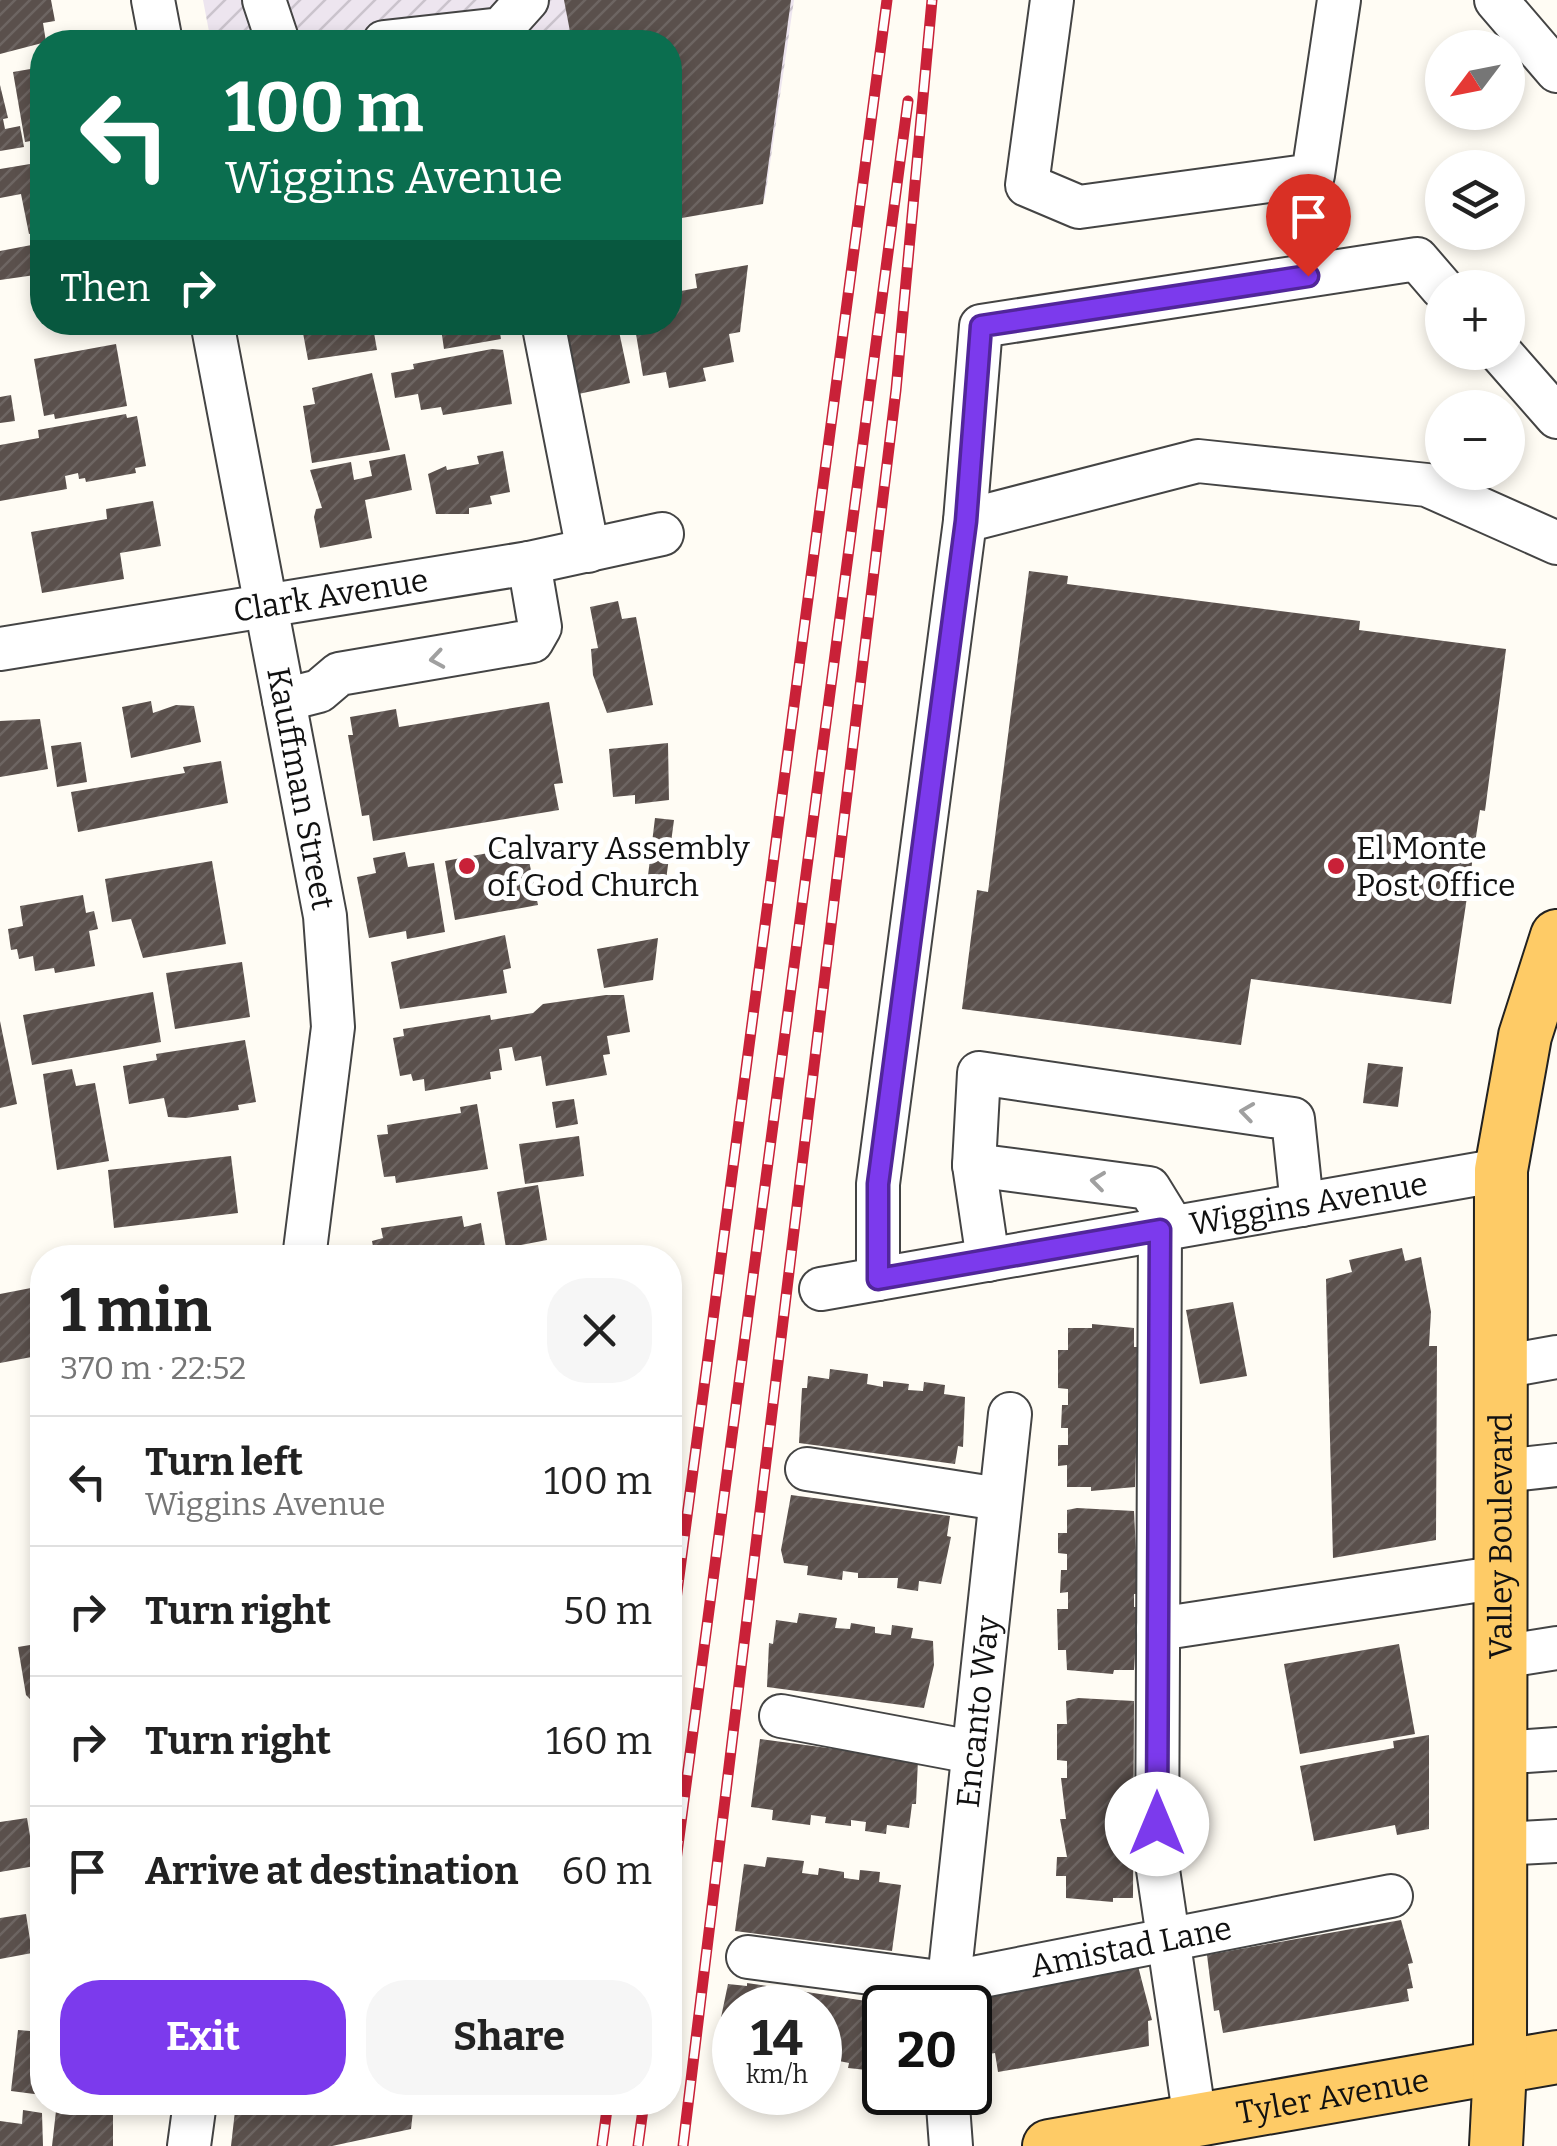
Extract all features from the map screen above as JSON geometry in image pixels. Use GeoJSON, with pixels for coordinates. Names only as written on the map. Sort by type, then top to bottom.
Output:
{"type":"FeatureCollection","features":[{"type":"Feature","properties":{"kind":"main road","name":"Valley Boulevard"},"geometry":{"type":"LineString","coordinates":[[1496,2146],[1500,2068],[1502,1170],[1525,1036],[1557,936]]}},
{"type":"Feature","properties":{"kind":"main road","name":"Tyler Avenue"},"geometry":{"type":"LineString","coordinates":[[1049,2146],[1557,2057]]}},
{"type":"Feature","properties":{"kind":"street"},"geometry":{"type":"LineString","coordinates":[[153,0],[159,30]]}},
{"type":"Feature","properties":{"kind":"street"},"geometry":{"type":"LineString","coordinates":[[264,0],[274,30]]}},
{"type":"Feature","properties":{"kind":"street"},"geometry":{"type":"LineString","coordinates":[[484,30],[501,28],[527,0]]}},
{"type":"Feature","properties":{"kind":"street"},"geometry":{"type":"LineString","coordinates":[[1052,0],[1027,185],[1079,207],[1313,175],[1338,0]]}},
{"type":"Feature","properties":{"kind":"street"},"geometry":{"type":"LineString","coordinates":[[1496,0],[1557,72]]}},
{"type":"Feature","properties":{"kind":"street"},"geometry":{"type":"LineString","coordinates":[[878,1279],[878,1184],[966,521],[981,326],[1417,259],[1426,270]]}},
{"type":"Feature","properties":{"kind":"street","name":"Kauffman Street"},"geometry":{"type":"LineString","coordinates":[[214,335],[325,916],[334,1027],[306,1245]]}},
{"type":"Feature","properties":{"kind":"street"},"geometry":{"type":"LineString","coordinates":[[546,335],[588,551]]}},
{"type":"Feature","properties":{"kind":"street"},"geometry":{"type":"LineString","coordinates":[[1516,370],[1557,417]]}},
{"type":"Feature","properties":{"kind":"street"},"geometry":{"type":"LineString","coordinates":[[966,521],[1198,461],[1427,485],[1557,543]]}},
{"type":"Feature","properties":{"kind":"street","name":"Clark Avenue"},"geometry":{"type":"LineString","coordinates":[[0,649],[529,564],[662,534]]}},
{"type":"Feature","properties":{"kind":"street"},"geometry":{"type":"LineString","coordinates":[[284,700],[319,691],[340,674],[532,641],[540,627],[529,564]]}},
{"type":"Feature","properties":{"kind":"street"},"geometry":{"type":"LineString","coordinates":[[988,1260],[974,1165],[979,1073],[1293,1119],[1302,1205]]}},
{"type":"Feature","properties":{"kind":"street"},"geometry":{"type":"LineString","coordinates":[[974,1165],[1149,1188],[1167,1228],[1157,1864],[1165,1940],[1196,2120]]}},
{"type":"Feature","properties":{"kind":"street","name":"Wiggins Avenue"},"geometry":{"type":"LineString","coordinates":[[820,1289],[1502,1170]]}},
{"type":"Feature","properties":{"kind":"street"},"geometry":{"type":"LineString","coordinates":[[1501,1367],[1557,1357]]}},
{"type":"Feature","properties":{"kind":"street","name":"Encanto Way"},"geometry":{"type":"LineString","coordinates":[[948,1985],[1010,1414]]}},
{"type":"Feature","properties":{"kind":"street"},"geometry":{"type":"LineString","coordinates":[[1502,1471],[1557,1466]]}},
{"type":"Feature","properties":{"kind":"street"},"geometry":{"type":"LineString","coordinates":[[807,1469],[999,1500]]}},
{"type":"Feature","properties":{"kind":"street"},"geometry":{"type":"LineString","coordinates":[[1158,1628],[1501,1577]]}},
{"type":"Feature","properties":{"kind":"street"},"geometry":{"type":"LineString","coordinates":[[1500,1657],[1557,1648]]}},
{"type":"Feature","properties":{"kind":"street"},"geometry":{"type":"LineString","coordinates":[[781,1716],[972,1752]]}},
{"type":"Feature","properties":{"kind":"street"},"geometry":{"type":"LineString","coordinates":[[1500,1753],[1557,1749]]}},
{"type":"Feature","properties":{"kind":"street"},"geometry":{"type":"LineString","coordinates":[[1500,1844],[1557,1841]]}},
{"type":"Feature","properties":{"kind":"street","name":"Amistad Lane"},"geometry":{"type":"LineString","coordinates":[[987,1985],[1165,1940],[1391,1896]]}},
{"type":"Feature","properties":{"kind":"street","name":"Amistad Lane"},"geometry":{"type":"LineString","coordinates":[[748,1958],[893,1985]]}},
{"type":"Feature","properties":{"kind":"street"},"geometry":{"type":"LineString","coordinates":[[189,2146],[193,2115]]}},
{"type":"Feature","properties":{"kind":"street"},"geometry":{"type":"LineString","coordinates":[[949,2115],[951,2146]]}},
{"type":"Feature","properties":{"kind":"shaded area"},"geometry":{"type":"Polygon","coordinates":[[[203,0],[794,0],[765,198],[682,212],[682,30],[209,30],[203,0]]]}},
{"type":"Feature","properties":{"kind":"building"},"geometry":{"type":"Polygon","coordinates":[[[0,0],[51,0],[55,21],[43,23],[44,30],[30,30],[30,46],[0,54],[0,0]]]}},
{"type":"Feature","properties":{"kind":"building"},"geometry":{"type":"Polygon","coordinates":[[[564,0],[791,0],[763,204],[682,218],[682,30],[570,30],[564,0]]]}},
{"type":"Feature","properties":{"kind":"building"},"geometry":{"type":"Polygon","coordinates":[[[30,69],[30,141],[25,142],[13,72],[30,69]]]}},
{"type":"Feature","properties":{"kind":"building"},"geometry":{"type":"Polygon","coordinates":[[[0,85],[8,118],[3,119],[5,129],[20,126],[24,147],[0,151],[0,85]]]}},
{"type":"Feature","properties":{"kind":"building"},"geometry":{"type":"Polygon","coordinates":[[[30,164],[30,234],[21,194],[0,198],[0,169],[30,164]]]}},
{"type":"Feature","properties":{"kind":"building"},"geometry":{"type":"Polygon","coordinates":[[[30,245],[30,276],[0,280],[0,251],[30,245]]]}},
{"type":"Feature","properties":{"kind":"building"},"geometry":{"type":"Polygon","coordinates":[[[748,265],[740,332],[729,334],[734,362],[703,368],[706,381],[669,388],[666,372],[643,376],[636,335],[682,335],[682,291],[697,288],[695,274],[748,265]]]}},
{"type":"Feature","properties":{"kind":"building"},"geometry":{"type":"Polygon","coordinates":[[[303,335],[374,335],[377,350],[308,360],[303,335]]]}},
{"type":"Feature","properties":{"kind":"building"},"geometry":{"type":"Polygon","coordinates":[[[442,335],[500,335],[501,339],[444,349],[442,335]]]}},
{"type":"Feature","properties":{"kind":"building"},"geometry":{"type":"Polygon","coordinates":[[[556,335],[620,335],[630,383],[569,396],[556,335]]]}},
{"type":"Feature","properties":{"kind":"building"},"geometry":{"type":"Polygon","coordinates":[[[116,344],[127,406],[55,419],[54,414],[44,416],[34,359],[116,344]]]}},
{"type":"Feature","properties":{"kind":"building"},"geometry":{"type":"Polygon","coordinates":[[[503,350],[512,404],[443,415],[441,407],[421,410],[418,394],[395,398],[391,373],[414,369],[413,364],[503,350]]]}},
{"type":"Feature","properties":{"kind":"building"},"geometry":{"type":"Polygon","coordinates":[[[372,373],[390,450],[312,463],[303,406],[315,404],[312,388],[372,373]]]}},
{"type":"Feature","properties":{"kind":"building"},"geometry":{"type":"Polygon","coordinates":[[[11,395],[15,421],[0,423],[0,397],[11,395]]]}},
{"type":"Feature","properties":{"kind":"building"},"geometry":{"type":"Polygon","coordinates":[[[126,414],[127,418],[137,416],[146,466],[135,468],[136,473],[86,482],[85,478],[79,479],[78,473],[65,476],[67,489],[0,501],[0,445],[39,438],[38,430],[126,414]]]}},
{"type":"Feature","properties":{"kind":"building"},"geometry":{"type":"Polygon","coordinates":[[[503,451],[510,492],[490,496],[492,504],[469,508],[469,514],[436,514],[428,474],[446,466],[447,470],[479,464],[477,456],[503,451]]]}},
{"type":"Feature","properties":{"kind":"building"},"geometry":{"type":"Polygon","coordinates":[[[405,454],[412,490],[365,500],[372,538],[320,548],[314,517],[316,509],[322,508],[310,470],[351,462],[354,480],[372,476],[369,461],[405,454]]]}},
{"type":"Feature","properties":{"kind":"building"},"geometry":{"type":"Polygon","coordinates":[[[153,501],[161,546],[120,553],[124,579],[42,593],[31,532],[107,519],[106,509],[153,501]]]}},
{"type":"Feature","properties":{"kind":"building"},"geometry":{"type":"Polygon","coordinates":[[[1029,571],[1068,576],[1067,584],[1360,621],[1359,630],[1506,649],[1485,811],[1480,810],[1451,1004],[1251,979],[1241,1045],[962,1009],[977,890],[988,892],[1029,571]]]}},
{"type":"Feature","properties":{"kind":"building"},"geometry":{"type":"Polygon","coordinates":[[[618,601],[622,619],[636,617],[653,705],[607,713],[593,675],[591,649],[598,648],[590,607],[618,601]]]}},
{"type":"Feature","properties":{"kind":"building"},"geometry":{"type":"Polygon","coordinates":[[[151,701],[153,713],[176,705],[194,706],[201,742],[131,758],[122,707],[151,701]]]}},
{"type":"Feature","properties":{"kind":"building"},"geometry":{"type":"Polygon","coordinates":[[[549,702],[563,783],[554,784],[559,810],[373,841],[369,815],[362,816],[348,735],[353,735],[350,717],[396,709],[399,727],[549,702]]]}},
{"type":"Feature","properties":{"kind":"building"},"geometry":{"type":"Polygon","coordinates":[[[40,719],[48,769],[0,777],[0,721],[40,719]]]}},
{"type":"Feature","properties":{"kind":"building"},"geometry":{"type":"Polygon","coordinates":[[[81,742],[87,782],[57,787],[51,746],[81,742]]]}},
{"type":"Feature","properties":{"kind":"building"},"geometry":{"type":"Polygon","coordinates":[[[668,743],[669,800],[635,804],[635,795],[613,797],[609,749],[668,743]]]}},
{"type":"Feature","properties":{"kind":"building"},"geometry":{"type":"Polygon","coordinates":[[[221,761],[228,803],[78,832],[71,792],[185,773],[183,767],[221,761]]]}},
{"type":"Feature","properties":{"kind":"building"},"geometry":{"type":"Polygon","coordinates":[[[655,818],[674,820],[664,895],[646,892],[655,818]]]}},
{"type":"Feature","properties":{"kind":"building"},"geometry":{"type":"Polygon","coordinates":[[[526,846],[538,905],[455,920],[445,861],[526,846]]]}},
{"type":"Feature","properties":{"kind":"building"},"geometry":{"type":"Polygon","coordinates":[[[405,852],[408,867],[434,863],[445,932],[407,939],[406,931],[369,938],[357,877],[376,873],[373,858],[405,852]]]}},
{"type":"Feature","properties":{"kind":"building"},"geometry":{"type":"Polygon","coordinates":[[[212,861],[226,944],[143,958],[131,919],[112,922],[105,879],[212,861]]]}},
{"type":"Feature","properties":{"kind":"building"},"geometry":{"type":"Polygon","coordinates":[[[83,895],[86,913],[94,911],[98,929],[89,931],[95,966],[55,973],[54,968],[35,971],[33,956],[19,959],[17,949],[11,950],[8,929],[23,926],[20,906],[83,895]]]}},
{"type":"Feature","properties":{"kind":"building"},"geometry":{"type":"Polygon","coordinates":[[[505,935],[511,968],[503,970],[507,993],[400,1009],[391,962],[505,935]]]}},
{"type":"Feature","properties":{"kind":"building"},"geometry":{"type":"Polygon","coordinates":[[[658,938],[653,980],[604,988],[597,949],[658,938]]]}},
{"type":"Feature","properties":{"kind":"building"},"geometry":{"type":"Polygon","coordinates":[[[242,962],[250,1017],[175,1029],[166,973],[242,962]]]}},
{"type":"Feature","properties":{"kind":"building"},"geometry":{"type":"Polygon","coordinates":[[[153,992],[161,1042],[32,1065],[23,1015],[153,992]]]}},
{"type":"Feature","properties":{"kind":"building"},"geometry":{"type":"Polygon","coordinates":[[[624,995],[630,1032],[607,1036],[610,1054],[603,1055],[607,1075],[546,1086],[541,1056],[515,1061],[512,1047],[499,1049],[502,1070],[490,1072],[491,1079],[425,1091],[424,1079],[413,1081],[411,1074],[400,1076],[393,1038],[404,1036],[403,1029],[490,1015],[491,1020],[533,1013],[543,1004],[624,995]]]}},
{"type":"Feature","properties":{"kind":"building"},"geometry":{"type":"Polygon","coordinates":[[[0,1021],[17,1104],[0,1108],[0,1021]]]}},
{"type":"Feature","properties":{"kind":"building"},"geometry":{"type":"Polygon","coordinates":[[[245,1040],[256,1102],[238,1105],[239,1110],[186,1118],[168,1117],[164,1098],[129,1104],[123,1066],[157,1060],[156,1054],[245,1040]]]}},
{"type":"Feature","properties":{"kind":"building"},"geometry":{"type":"Polygon","coordinates":[[[1368,1063],[1403,1067],[1398,1107],[1363,1103],[1368,1063]]]}},
{"type":"Feature","properties":{"kind":"building"},"geometry":{"type":"Polygon","coordinates":[[[72,1069],[76,1086],[95,1083],[109,1161],[57,1170],[43,1074],[72,1069]]]}},
{"type":"Feature","properties":{"kind":"building"},"geometry":{"type":"Polygon","coordinates":[[[574,1099],[578,1124],[556,1128],[552,1102],[574,1099]]]}},
{"type":"Feature","properties":{"kind":"building"},"geometry":{"type":"Polygon","coordinates":[[[477,1104],[488,1169],[396,1183],[395,1176],[384,1177],[377,1135],[388,1134],[387,1125],[461,1113],[460,1107],[477,1104]]]}},
{"type":"Feature","properties":{"kind":"building"},"geometry":{"type":"Polygon","coordinates":[[[579,1136],[584,1176],[525,1184],[519,1144],[579,1136]]]}},
{"type":"Feature","properties":{"kind":"building"},"geometry":{"type":"Polygon","coordinates":[[[231,1156],[238,1213],[114,1228],[108,1170],[231,1156]]]}},
{"type":"Feature","properties":{"kind":"building"},"geometry":{"type":"Polygon","coordinates":[[[538,1185],[547,1240],[506,1245],[497,1192],[538,1185]]]}},
{"type":"Feature","properties":{"kind":"building"},"geometry":{"type":"Polygon","coordinates":[[[462,1216],[464,1227],[481,1223],[485,1245],[373,1245],[372,1241],[383,1238],[381,1228],[462,1216]]]}},
{"type":"Feature","properties":{"kind":"building"},"geometry":{"type":"Polygon","coordinates":[[[1402,1248],[1405,1261],[1421,1257],[1431,1312],[1429,1346],[1437,1346],[1436,1540],[1333,1558],[1326,1279],[1352,1272],[1349,1260],[1402,1248]]]}},
{"type":"Feature","properties":{"kind":"building"},"geometry":{"type":"Polygon","coordinates":[[[30,1288],[30,1357],[0,1363],[0,1294],[30,1288]]]}},
{"type":"Feature","properties":{"kind":"building"},"geometry":{"type":"Polygon","coordinates":[[[1233,1302],[1247,1376],[1200,1384],[1186,1310],[1233,1302]]]}},
{"type":"Feature","properties":{"kind":"building"},"geometry":{"type":"Polygon","coordinates":[[[1092,1324],[1134,1328],[1134,1347],[1139,1347],[1135,1487],[1091,1491],[1091,1487],[1067,1487],[1067,1465],[1058,1466],[1058,1445],[1068,1445],[1068,1428],[1061,1428],[1062,1405],[1068,1405],[1068,1389],[1058,1388],[1058,1350],[1068,1350],[1068,1328],[1092,1328],[1092,1324]]]}},
{"type":"Feature","properties":{"kind":"building"},"geometry":{"type":"Polygon","coordinates":[[[830,1369],[868,1374],[867,1384],[883,1387],[883,1381],[909,1384],[908,1390],[923,1391],[924,1382],[945,1385],[944,1394],[965,1397],[963,1447],[958,1446],[955,1464],[799,1443],[802,1388],[807,1388],[808,1376],[829,1379],[830,1369]]]}},
{"type":"Feature","properties":{"kind":"building"},"geometry":{"type":"Polygon","coordinates":[[[791,1495],[950,1516],[947,1536],[951,1537],[941,1584],[919,1581],[918,1591],[897,1588],[898,1578],[858,1578],[858,1573],[843,1571],[842,1580],[807,1575],[808,1566],[784,1563],[781,1550],[791,1495]]]}},
{"type":"Feature","properties":{"kind":"building"},"geometry":{"type":"Polygon","coordinates":[[[1067,1510],[1134,1511],[1138,1594],[1134,1594],[1134,1607],[1138,1607],[1134,1670],[1114,1670],[1113,1674],[1067,1670],[1066,1650],[1058,1650],[1057,1609],[1068,1609],[1068,1592],[1060,1593],[1061,1570],[1067,1570],[1067,1554],[1058,1553],[1058,1533],[1067,1533],[1067,1510]]]}},
{"type":"Feature","properties":{"kind":"building"},"geometry":{"type":"Polygon","coordinates":[[[799,1613],[837,1618],[835,1628],[850,1629],[851,1623],[875,1627],[875,1633],[891,1635],[892,1625],[913,1628],[911,1638],[933,1641],[934,1665],[924,1708],[767,1687],[769,1643],[773,1644],[776,1620],[797,1623],[799,1613]]]}},
{"type":"Feature","properties":{"kind":"building"},"geometry":{"type":"Polygon","coordinates":[[[1399,1644],[1415,1734],[1300,1754],[1284,1664],[1399,1644]]]}},
{"type":"Feature","properties":{"kind":"building"},"geometry":{"type":"Polygon","coordinates":[[[30,1645],[30,1699],[26,1695],[18,1647],[30,1645]]]}},
{"type":"Feature","properties":{"kind":"building"},"geometry":{"type":"Polygon","coordinates":[[[1066,1701],[1134,1701],[1133,1898],[1113,1898],[1113,1902],[1066,1898],[1066,1876],[1056,1876],[1057,1857],[1067,1857],[1060,1819],[1066,1819],[1061,1778],[1067,1778],[1067,1761],[1057,1760],[1057,1724],[1067,1724],[1066,1701]]]}},
{"type":"Feature","properties":{"kind":"building"},"geometry":{"type":"Polygon","coordinates":[[[1429,1735],[1429,1829],[1397,1835],[1395,1825],[1314,1841],[1300,1766],[1394,1748],[1393,1741],[1429,1735]]]}},
{"type":"Feature","properties":{"kind":"building"},"geometry":{"type":"Polygon","coordinates":[[[760,1739],[918,1760],[916,1804],[912,1804],[909,1828],[887,1825],[886,1834],[865,1831],[866,1822],[851,1820],[851,1826],[825,1823],[826,1817],[811,1815],[810,1825],[772,1820],[773,1810],[751,1807],[760,1739]]]}},
{"type":"Feature","properties":{"kind":"building"},"geometry":{"type":"Polygon","coordinates":[[[27,1818],[30,1867],[0,1872],[0,1822],[27,1818]]]}},
{"type":"Feature","properties":{"kind":"building"},"geometry":{"type":"Polygon","coordinates":[[[767,1857],[804,1861],[802,1873],[818,1875],[819,1868],[844,1872],[844,1878],[859,1880],[860,1870],[880,1872],[879,1882],[901,1885],[892,1951],[735,1931],[744,1864],[765,1867],[767,1857]]]}},
{"type":"Feature","properties":{"kind":"building"},"geometry":{"type":"Polygon","coordinates":[[[26,1914],[30,1953],[0,1959],[0,1918],[26,1914]]]}},
{"type":"Feature","properties":{"kind":"building"},"geometry":{"type":"Polygon","coordinates":[[[1401,1920],[1413,1963],[1408,1964],[1413,1988],[1407,1989],[1409,2001],[1223,2033],[1219,2010],[1214,2011],[1207,1955],[1401,1920]]]}},
{"type":"Feature","properties":{"kind":"building"},"geometry":{"type":"Polygon","coordinates":[[[1138,1966],[1152,2020],[1148,2021],[1149,2046],[998,2072],[995,2053],[992,2054],[992,1993],[1138,1966]]]}},
{"type":"Feature","properties":{"kind":"building"},"geometry":{"type":"Polygon","coordinates":[[[842,1997],[862,2000],[862,2070],[848,2068],[849,2063],[842,2062],[842,1997]]]}},
{"type":"Feature","properties":{"kind":"building"},"geometry":{"type":"Polygon","coordinates":[[[18,2030],[30,2031],[30,2093],[11,2091],[18,2030]]]}},
{"type":"Feature","properties":{"kind":"building"},"geometry":{"type":"Polygon","coordinates":[[[23,2110],[30,2111],[30,2115],[42,2115],[43,2146],[0,2146],[0,2121],[22,2124],[23,2110]]]}},
{"type":"Feature","properties":{"kind":"building"},"geometry":{"type":"Polygon","coordinates":[[[56,2115],[113,2115],[113,2146],[52,2146],[56,2115]]]}},
{"type":"Feature","properties":{"kind":"building"},"geometry":{"type":"Polygon","coordinates":[[[235,2115],[413,2115],[411,2129],[332,2146],[231,2146],[235,2115]]]}},
{"type":"Feature","properties":{"kind":"railway"},"geometry":{"type":"LineString","coordinates":[[682,1554],[887,0]]}},
{"type":"Feature","properties":{"kind":"railway"},"geometry":{"type":"LineString","coordinates":[[683,2146],[896,390],[932,0]]}},
{"type":"Feature","properties":{"kind":"railway"},"geometry":{"type":"LineString","coordinates":[[682,1815],[908,101]]}},
{"type":"Feature","properties":{"kind":"railway"},"geometry":{"type":"LineString","coordinates":[[602,2146],[606,2115]]}},
{"type":"Feature","properties":{"kind":"railway"},"geometry":{"type":"LineString","coordinates":[[638,2146],[642,2115]]}},
{"type":"Feature","properties":{"kind":"place","name":"Calvary Assembly of God Church"},"geometry":{"type":"Point","coordinates":[467,866]}},
{"type":"Feature","properties":{"kind":"place","name":"El Monte Post Office"},"geometry":{"type":"Point","coordinates":[1336,866]}},
{"type":"Feature","properties":{"kind":"route"},"geometry":{"type":"LineString","coordinates":[[1157,1824],[1160,1230],[878,1279],[878,1184],[966,521],[981,326],[1308,276]]}}]}
